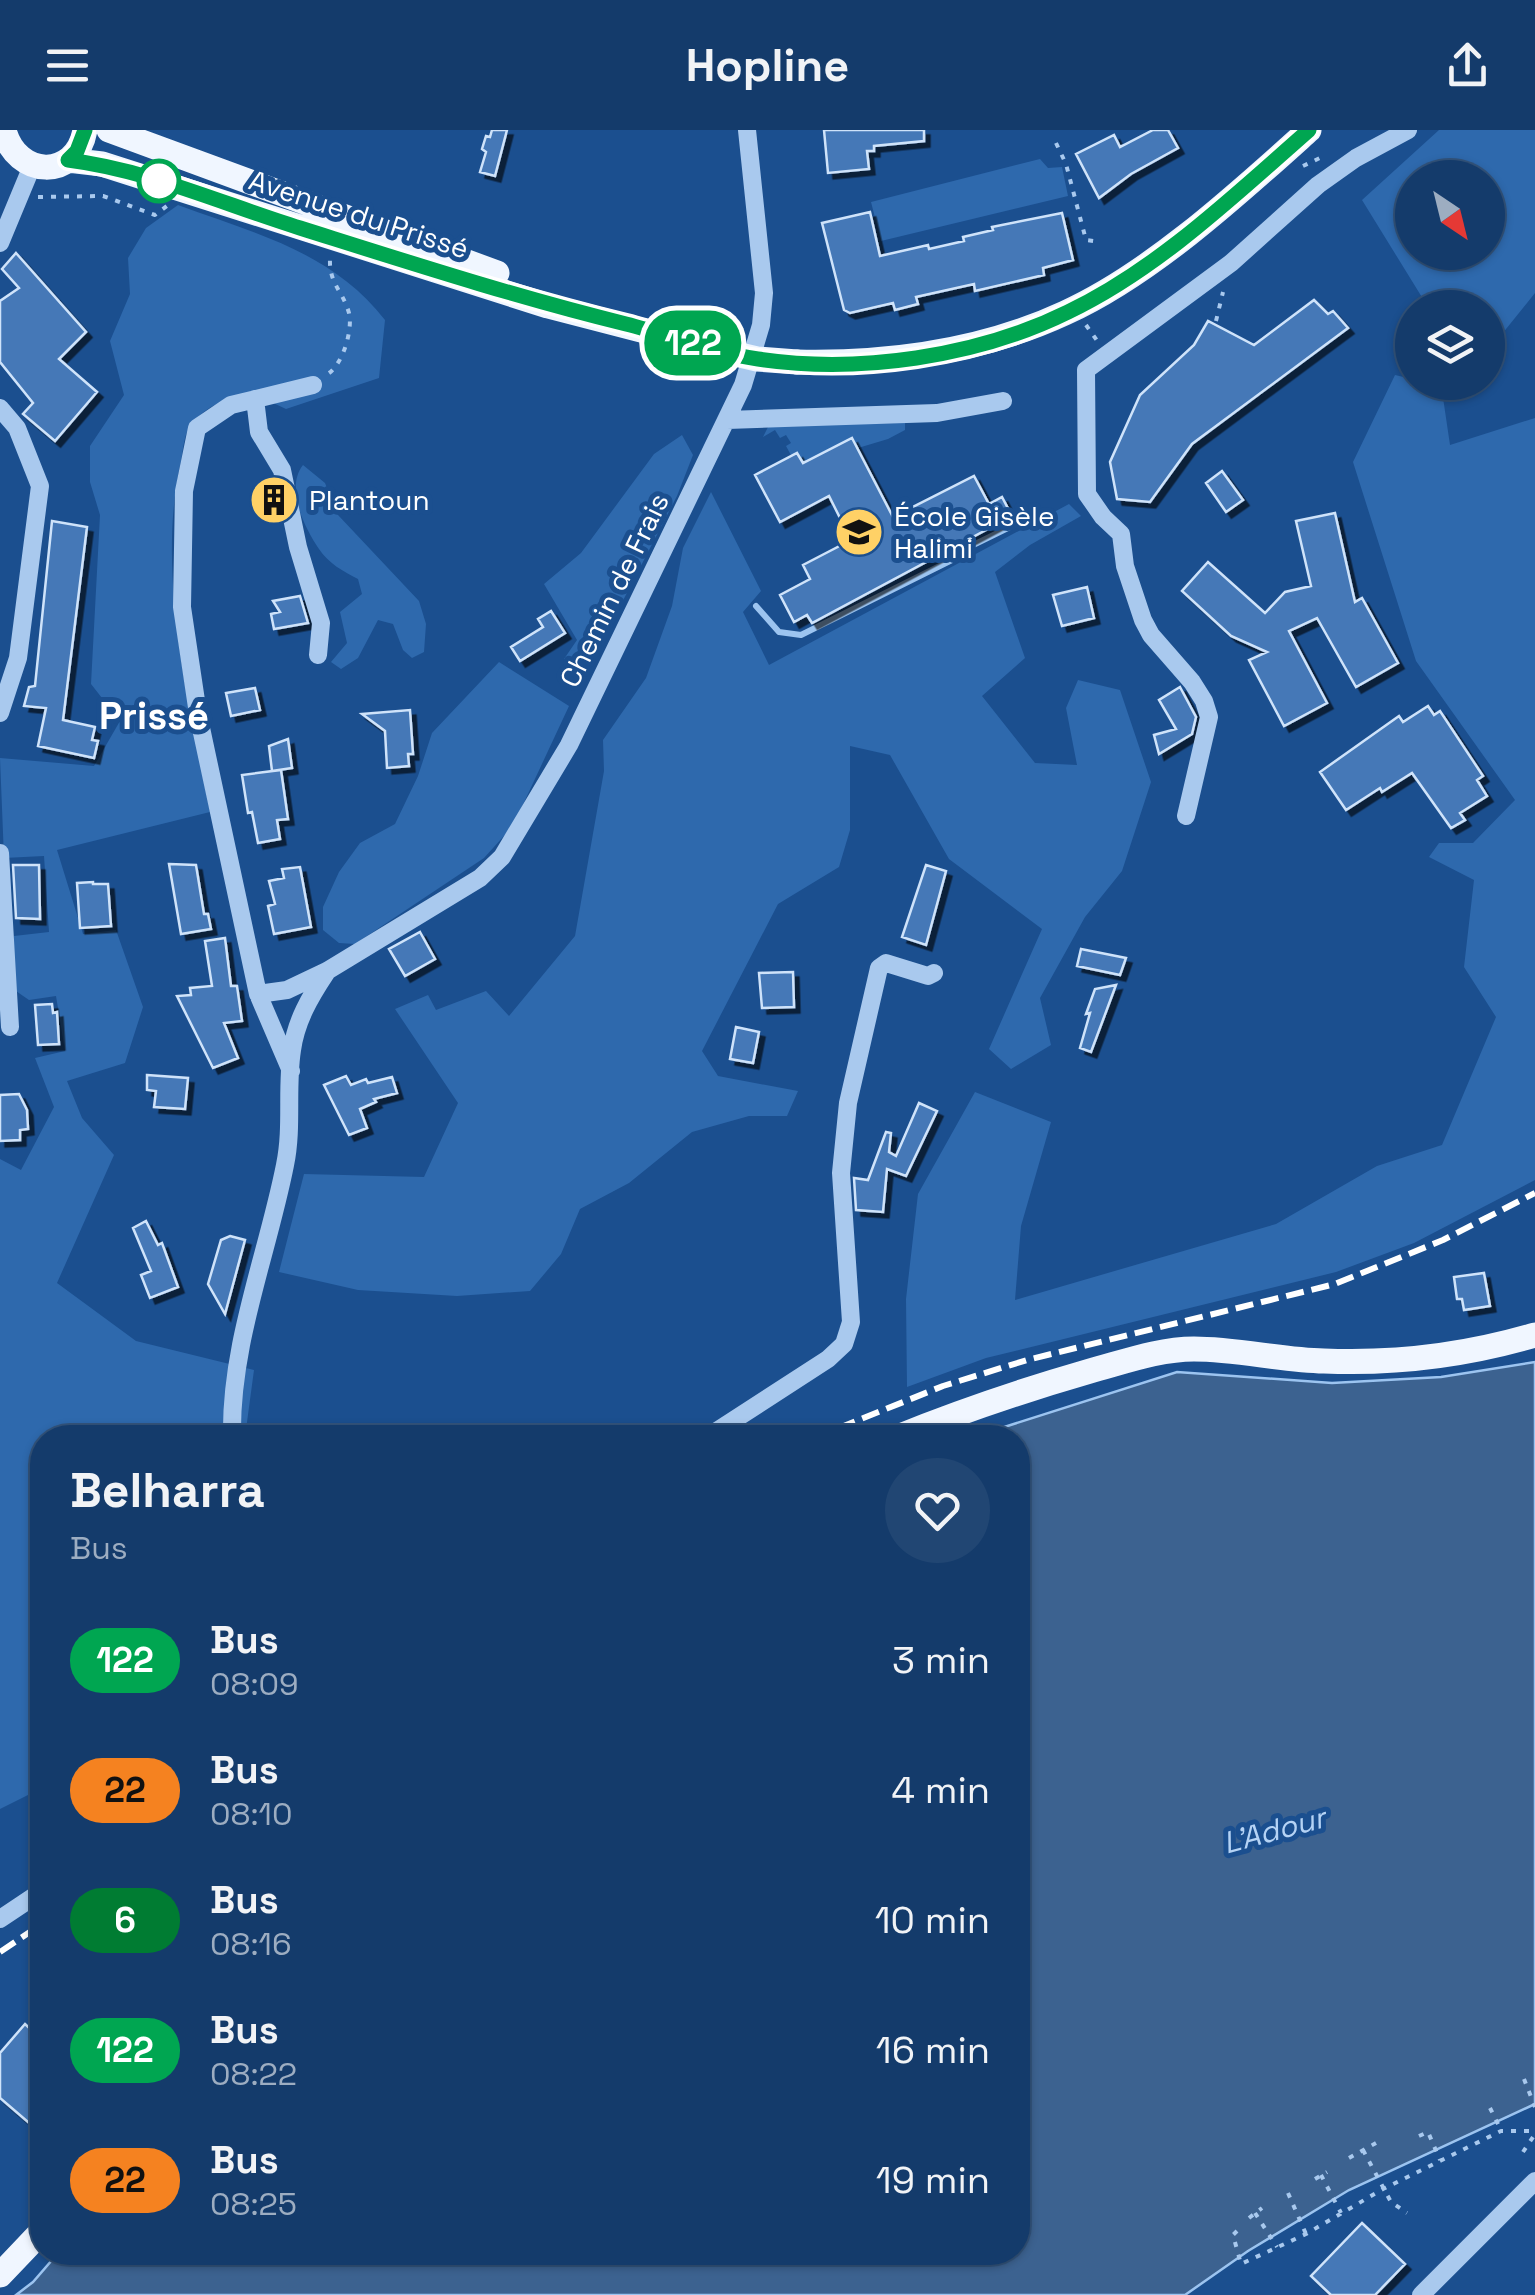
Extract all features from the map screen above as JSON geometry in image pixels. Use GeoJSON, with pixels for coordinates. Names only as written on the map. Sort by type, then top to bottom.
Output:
{"type":"FeatureCollection","features":[{"type":"Feature","properties":{"kind":"main road"},"geometry":{"type":"LineString","coordinates":[[3,130],[8,146],[32,166]]}},
{"type":"Feature","properties":{"kind":"main road"},"geometry":{"type":"LineString","coordinates":[[68,160],[77,151],[85,130]]}},
{"type":"Feature","properties":{"kind":"main road","name":"Avenue du Prissé"},"geometry":{"type":"LineString","coordinates":[[109,130],[632,326]]}},
{"type":"Feature","properties":{"kind":"main road","name":"Avenue du Prissé"},"geometry":{"type":"LineString","coordinates":[[32,166],[51,167],[68,160],[102,164],[529,300],[757,359],[848,363],[990,341],[1069,312],[1162,252],[1309,130]]}},
{"type":"Feature","properties":{"kind":"main road"},"geometry":{"type":"LineString","coordinates":[[931,1425],[1040,1386],[1157,1353],[1195,1349],[1322,1361],[1379,1361],[1436,1356],[1535,1335]]}},
{"type":"Feature","properties":{"kind":"main road"},"geometry":{"type":"LineString","coordinates":[[0,2275],[30,2244]]}},
{"type":"Feature","properties":{"kind":"street","name":"Chemin de Frais"},"geometry":{"type":"LineString","coordinates":[[258,994],[287,990],[327,971],[480,878],[502,858],[569,745],[727,420],[762,325],[764,293],[747,130]]}},
{"type":"Feature","properties":{"kind":"street"},"geometry":{"type":"LineString","coordinates":[[1186,816],[1209,717],[1204,700],[1181,667],[1151,635],[1132,596],[1122,534],[1103,518],[1087,494],[1086,370],[1231,263],[1318,185],[1356,158],[1408,130]]}},
{"type":"Feature","properties":{"kind":"street"},"geometry":{"type":"LineString","coordinates":[[0,243],[32,166]]}},
{"type":"Feature","properties":{"kind":"street"},"geometry":{"type":"LineString","coordinates":[[290,1071],[258,994],[202,733],[182,607],[184,491],[196,428],[231,405],[313,385]]}},
{"type":"Feature","properties":{"kind":"street"},"geometry":{"type":"LineString","coordinates":[[255,399],[259,432],[282,470],[298,547],[322,623],[318,655]]}},
{"type":"Feature","properties":{"kind":"street"},"geometry":{"type":"LineString","coordinates":[[727,420],[938,413],[1003,401]]}},
{"type":"Feature","properties":{"kind":"street"},"geometry":{"type":"LineString","coordinates":[[0,408],[17,428],[40,486],[18,658],[0,714]]}},
{"type":"Feature","properties":{"kind":"street"},"geometry":{"type":"LineString","coordinates":[[0,853],[10,1027]]}},
{"type":"Feature","properties":{"kind":"street"},"geometry":{"type":"LineString","coordinates":[[727,1425],[807,1375],[844,1344],[851,1322],[841,1173],[848,1103],[879,968],[886,963],[928,976],[934,973]]}},
{"type":"Feature","properties":{"kind":"street","name":"Chemin de Frais"},"geometry":{"type":"LineString","coordinates":[[232,1425],[246,1321],[292,1122],[290,1071],[296,1031],[307,1003],[327,971]]}},
{"type":"Feature","properties":{"kind":"street"},"geometry":{"type":"LineString","coordinates":[[0,1919],[30,1899]]}},
{"type":"Feature","properties":{"kind":"street"},"geometry":{"type":"LineString","coordinates":[[1421,2295],[1535,2181]]}},
{"type":"Feature","properties":{"kind":"path"},"geometry":{"type":"LineString","coordinates":[[1056,144],[1066,164],[1086,240],[1101,242]]}},
{"type":"Feature","properties":{"kind":"path"},"geometry":{"type":"LineString","coordinates":[[313,385],[338,368],[348,333],[349,313],[330,274],[331,244]]}},
{"type":"Feature","properties":{"kind":"path"},"geometry":{"type":"LineString","coordinates":[[1216,322],[1224,288]]}},
{"type":"Feature","properties":{"kind":"path"},"geometry":{"type":"LineString","coordinates":[[1524,2079],[1535,2106]]}},
{"type":"Feature","properties":{"kind":"path"},"geometry":{"type":"LineString","coordinates":[[1490,2108],[1501,2132]]}},
{"type":"Feature","properties":{"kind":"path"},"geometry":{"type":"LineString","coordinates":[[1419,2136],[1428,2132],[1440,2160]]}},
{"type":"Feature","properties":{"kind":"path"},"geometry":{"type":"LineString","coordinates":[[1237,2232],[1233,2235],[1241,2264],[1501,2132],[1535,2132],[1524,2152]]}},
{"type":"Feature","properties":{"kind":"path"},"geometry":{"type":"LineString","coordinates":[[1349,2158],[1376,2143]]}},
{"type":"Feature","properties":{"kind":"path"},"geometry":{"type":"LineString","coordinates":[[1362,2150],[1392,2202],[1407,2213]]}},
{"type":"Feature","properties":{"kind":"path"},"geometry":{"type":"LineString","coordinates":[[1315,2178],[1324,2173],[1341,2213]]}},
{"type":"Feature","properties":{"kind":"path"},"geometry":{"type":"LineString","coordinates":[[1288,2193],[1306,2234]]}},
{"type":"Feature","properties":{"kind":"path"},"geometry":{"type":"LineString","coordinates":[[1249,2218],[1262,2208]]}},
{"type":"Feature","properties":{"kind":"path"},"geometry":{"type":"LineString","coordinates":[[1256,2213],[1278,2248]]}},
{"type":"Feature","properties":{"kind":"shaded area"},"geometry":{"type":"Polygon","coordinates":[[[1439,130],[1535,130],[1535,293],[1505,330],[1505,290],[1418,290],[1405,270],[1505,270],[1505,160],[1406,160],[1439,130]]]}},
{"type":"Feature","properties":{"kind":"shaded area"},"geometry":{"type":"Polygon","coordinates":[[[1040,159],[1048,168],[1062,167],[1068,196],[881,241],[871,202],[1040,159]]]}},
{"type":"Feature","properties":{"kind":"shaded area"},"geometry":{"type":"Polygon","coordinates":[[[1395,170],[1395,254],[1362,200],[1395,170]]]}},
{"type":"Feature","properties":{"kind":"shaded area"},"geometry":{"type":"Polygon","coordinates":[[[178,205],[264,236],[341,277],[385,320],[379,378],[286,409],[250,392],[210,408],[189,428],[184,442],[174,503],[173,591],[185,682],[210,812],[57,850],[83,934],[116,930],[143,1007],[125,1063],[67,1081],[82,1118],[114,1155],[57,1283],[136,1341],[254,1370],[247,1425],[30,1425],[30,1794],[0,1809],[0,1159],[21,1170],[54,1107],[35,1058],[65,1051],[56,996],[29,1000],[13,989],[14,936],[49,932],[44,856],[4,858],[0,758],[94,766],[120,721],[91,684],[100,515],[90,482],[90,446],[124,395],[110,341],[130,294],[128,258],[146,228],[178,205]]]}},
{"type":"Feature","properties":{"kind":"shaded area"},"geometry":{"type":"Polygon","coordinates":[[[1395,375],[1395,400],[1443,400],[1450,445],[1535,418],[1535,1180],[1414,1243],[1336,1272],[986,1358],[907,1387],[906,1299],[918,1194],[975,1092],[1051,1122],[1021,1226],[1015,1300],[1276,1224],[1377,1166],[1442,1145],[1496,1017],[1464,967],[1474,880],[1429,857],[1439,843],[1473,843],[1515,800],[1416,661],[1353,462],[1395,375]]]}},
{"type":"Feature","properties":{"kind":"shaded area"},"geometry":{"type":"Polygon","coordinates":[[[905,423],[905,430],[888,439],[858,448],[852,438],[798,468],[786,446],[791,443],[786,435],[780,438],[775,430],[763,437],[769,425],[905,423]]]}},
{"type":"Feature","properties":{"kind":"shaded area"},"geometry":{"type":"Polygon","coordinates":[[[682,435],[693,455],[677,496],[583,678],[578,679],[564,659],[577,640],[544,584],[581,553],[654,454],[682,435]]]}},
{"type":"Feature","properties":{"kind":"shaded area"},"geometry":{"type":"Polygon","coordinates":[[[303,465],[325,483],[338,515],[419,601],[426,624],[424,652],[412,658],[403,650],[393,624],[378,620],[358,658],[341,669],[331,662],[347,643],[340,612],[362,594],[358,579],[323,554],[303,519],[296,485],[303,465]]]}},
{"type":"Feature","properties":{"kind":"shaded area"},"geometry":{"type":"Polygon","coordinates":[[[711,492],[761,591],[743,612],[769,665],[1069,504],[1081,516],[1030,545],[995,572],[1025,658],[982,696],[1035,763],[1077,765],[1066,708],[1078,680],[1120,690],[1151,782],[1122,871],[1085,917],[1040,998],[1051,1045],[1011,1069],[989,1049],[1042,929],[949,859],[890,755],[850,746],[850,830],[839,867],[778,904],[702,1051],[718,1076],[798,1091],[787,1116],[749,1116],[692,1132],[629,1183],[580,1209],[561,1254],[530,1291],[457,1296],[358,1290],[279,1272],[304,1174],[424,1177],[458,1103],[395,1009],[428,995],[436,1010],[486,991],[509,1016],[575,936],[604,771],[603,740],[646,678],[672,606],[683,548],[711,492]]]}},
{"type":"Feature","properties":{"kind":"shaded area"},"geometry":{"type":"Polygon","coordinates":[[[499,662],[569,706],[513,826],[484,858],[355,944],[339,943],[323,930],[323,907],[339,872],[360,843],[395,824],[418,776],[432,733],[499,662]]]}},
{"type":"Feature","properties":{"kind":"water","name":"L'Adour"},"geometry":{"type":"Polygon","coordinates":[[[1535,1362],[1535,2104],[1349,2190],[1248,2251],[1185,2295],[16,2295],[48,2265],[1030,2265],[1030,1425],[1011,1425],[1177,1372],[1332,1383],[1441,1377],[1535,1362]]]}},
{"type":"Feature","properties":{"kind":"building"},"geometry":{"type":"Polygon","coordinates":[[[492,130],[507,130],[495,176],[480,172],[486,152],[482,149],[492,130]]]}},
{"type":"Feature","properties":{"kind":"building"},"geometry":{"type":"Polygon","coordinates":[[[824,130],[924,130],[924,141],[874,146],[874,151],[867,151],[869,169],[828,173],[824,130]]]}},
{"type":"Feature","properties":{"kind":"building"},"geometry":{"type":"Polygon","coordinates":[[[1153,130],[1168,130],[1178,148],[1131,174],[1099,198],[1076,154],[1114,135],[1120,147],[1153,130]]]}},
{"type":"Feature","properties":{"kind":"building"},"geometry":{"type":"Polygon","coordinates":[[[870,212],[880,256],[964,241],[963,237],[993,230],[992,227],[1062,213],[1073,260],[1043,268],[1044,275],[975,291],[974,284],[916,297],[918,304],[895,310],[893,303],[850,313],[844,310],[822,223],[870,212]]]}},
{"type":"Feature","properties":{"kind":"building"},"geometry":{"type":"Polygon","coordinates":[[[16,253],[86,332],[59,359],[97,392],[55,441],[23,414],[33,403],[0,362],[0,301],[19,288],[2,269],[16,253]]]}},
{"type":"Feature","properties":{"kind":"building"},"geometry":{"type":"Polygon","coordinates":[[[1314,300],[1328,314],[1333,311],[1348,328],[1192,444],[1150,502],[1117,499],[1110,462],[1140,395],[1194,345],[1208,321],[1254,345],[1314,300]]]}},
{"type":"Feature","properties":{"kind":"building"},"geometry":{"type":"Polygon","coordinates":[[[852,438],[893,517],[974,476],[989,504],[1002,497],[1012,516],[812,623],[807,615],[794,622],[780,595],[810,579],[803,565],[851,540],[829,496],[780,522],[755,475],[797,453],[803,463],[852,438]]]}},
{"type":"Feature","properties":{"kind":"building"},"geometry":{"type":"Polygon","coordinates":[[[1222,471],[1243,500],[1226,512],[1206,483],[1222,471]]]}},
{"type":"Feature","properties":{"kind":"building"},"geometry":{"type":"Polygon","coordinates":[[[1335,513],[1355,602],[1362,598],[1398,663],[1356,687],[1317,618],[1289,631],[1327,703],[1284,726],[1249,660],[1267,652],[1231,636],[1182,591],[1208,562],[1265,613],[1285,592],[1311,586],[1296,521],[1335,513]]]}},
{"type":"Feature","properties":{"kind":"building"},"geometry":{"type":"Polygon","coordinates":[[[52,521],[87,527],[63,720],[95,727],[92,740],[98,741],[94,758],[38,746],[46,708],[24,706],[29,687],[35,686],[52,521]]]}},
{"type":"Feature","properties":{"kind":"building"},"geometry":{"type":"Polygon","coordinates":[[[1087,587],[1094,618],[1062,626],[1053,595],[1087,587]]]}},
{"type":"Feature","properties":{"kind":"building"},"geometry":{"type":"Polygon","coordinates":[[[300,596],[308,623],[274,629],[271,614],[280,612],[273,601],[300,596]]]}},
{"type":"Feature","properties":{"kind":"building"},"geometry":{"type":"Polygon","coordinates":[[[551,611],[565,633],[520,661],[511,647],[543,627],[538,619],[551,611]]]}},
{"type":"Feature","properties":{"kind":"building"},"geometry":{"type":"Polygon","coordinates":[[[1180,687],[1196,717],[1192,734],[1159,754],[1154,735],[1176,729],[1159,700],[1180,687]]]}},
{"type":"Feature","properties":{"kind":"building"},"geometry":{"type":"Polygon","coordinates":[[[255,688],[260,710],[231,716],[226,693],[255,688]]]}},
{"type":"Feature","properties":{"kind":"building"},"geometry":{"type":"Polygon","coordinates":[[[1428,706],[1434,715],[1440,711],[1483,776],[1477,780],[1487,796],[1460,813],[1465,820],[1451,828],[1412,773],[1346,810],[1320,772],[1399,716],[1403,722],[1428,706]]]}},
{"type":"Feature","properties":{"kind":"building"},"geometry":{"type":"Polygon","coordinates":[[[410,710],[413,754],[408,754],[409,766],[387,768],[385,731],[362,714],[410,710]]]}},
{"type":"Feature","properties":{"kind":"building"},"geometry":{"type":"Polygon","coordinates":[[[288,739],[292,768],[272,771],[269,746],[288,739]]]}},
{"type":"Feature","properties":{"kind":"building"},"geometry":{"type":"Polygon","coordinates":[[[281,770],[288,819],[277,820],[280,839],[258,843],[242,775],[281,770]]]}},
{"type":"Feature","properties":{"kind":"building"},"geometry":{"type":"Polygon","coordinates":[[[169,864],[196,865],[204,914],[208,914],[211,929],[181,934],[169,864]]]}},
{"type":"Feature","properties":{"kind":"building"},"geometry":{"type":"Polygon","coordinates":[[[13,865],[39,865],[40,919],[16,918],[13,865]]]}},
{"type":"Feature","properties":{"kind":"building"},"geometry":{"type":"Polygon","coordinates":[[[926,865],[946,871],[926,945],[902,937],[926,865]]]}},
{"type":"Feature","properties":{"kind":"building"},"geometry":{"type":"Polygon","coordinates":[[[300,867],[311,927],[274,934],[268,906],[275,904],[269,881],[284,878],[282,869],[300,867]]]}},
{"type":"Feature","properties":{"kind":"building"},"geometry":{"type":"Polygon","coordinates":[[[77,883],[108,884],[111,926],[80,928],[77,883]]]}},
{"type":"Feature","properties":{"kind":"building"},"geometry":{"type":"Polygon","coordinates":[[[420,932],[435,959],[405,976],[389,949],[420,932]]]}},
{"type":"Feature","properties":{"kind":"building"},"geometry":{"type":"Polygon","coordinates":[[[225,938],[231,986],[237,986],[242,1021],[224,1023],[238,1058],[213,1068],[177,996],[191,995],[190,988],[212,986],[205,941],[225,938]]]}},
{"type":"Feature","properties":{"kind":"building"},"geometry":{"type":"Polygon","coordinates":[[[1081,949],[1126,958],[1120,975],[1077,966],[1081,949]]]}},
{"type":"Feature","properties":{"kind":"building"},"geometry":{"type":"Polygon","coordinates":[[[793,972],[794,1007],[762,1008],[759,973],[793,972]]]}},
{"type":"Feature","properties":{"kind":"building"},"geometry":{"type":"Polygon","coordinates":[[[1116,985],[1091,1052],[1080,1048],[1095,989],[1116,985]]]}},
{"type":"Feature","properties":{"kind":"building"},"geometry":{"type":"Polygon","coordinates":[[[52,1004],[53,1013],[57,1012],[59,1044],[38,1045],[35,1005],[52,1004]]]}},
{"type":"Feature","properties":{"kind":"building"},"geometry":{"type":"Polygon","coordinates":[[[736,1027],[759,1032],[753,1063],[730,1059],[736,1027]]]}},
{"type":"Feature","properties":{"kind":"building"},"geometry":{"type":"Polygon","coordinates":[[[147,1075],[188,1078],[185,1109],[154,1107],[156,1091],[147,1090],[147,1075]]]}},
{"type":"Feature","properties":{"kind":"building"},"geometry":{"type":"Polygon","coordinates":[[[346,1076],[351,1085],[366,1079],[368,1083],[392,1077],[397,1093],[374,1099],[376,1102],[360,1109],[367,1128],[349,1135],[324,1085],[346,1076]]]}},
{"type":"Feature","properties":{"kind":"building"},"geometry":{"type":"Polygon","coordinates":[[[19,1094],[27,1110],[28,1129],[20,1130],[20,1140],[0,1141],[0,1095],[19,1094]]]}},
{"type":"Feature","properties":{"kind":"building"},"geometry":{"type":"Polygon","coordinates":[[[919,1103],[937,1111],[906,1176],[887,1169],[883,1212],[856,1210],[854,1178],[868,1180],[886,1132],[891,1133],[889,1152],[896,1156],[919,1103]]]}},
{"type":"Feature","properties":{"kind":"building"},"geometry":{"type":"Polygon","coordinates":[[[146,1221],[158,1245],[162,1243],[178,1287],[150,1298],[141,1275],[151,1271],[133,1228],[146,1221]]]}},
{"type":"Feature","properties":{"kind":"building"},"geometry":{"type":"Polygon","coordinates":[[[230,1236],[245,1240],[225,1314],[208,1284],[221,1240],[230,1236]]]}},
{"type":"Feature","properties":{"kind":"building"},"geometry":{"type":"Polygon","coordinates":[[[1484,1273],[1490,1306],[1464,1310],[1462,1299],[1457,1299],[1454,1277],[1484,1273]]]}},
{"type":"Feature","properties":{"kind":"building"},"geometry":{"type":"Polygon","coordinates":[[[25,2024],[30,2029],[30,2124],[0,2098],[0,2053],[25,2024]]]}},
{"type":"Feature","properties":{"kind":"building"},"geometry":{"type":"Polygon","coordinates":[[[1362,2223],[1405,2264],[1375,2295],[1331,2295],[1311,2276],[1362,2223]]]}},
{"type":"Feature","properties":{"kind":"waterway"},"geometry":{"type":"LineString","coordinates":[[756,606],[779,632],[801,635],[1016,524]]}},
{"type":"Feature","properties":{"kind":"railway"},"geometry":{"type":"LineString","coordinates":[[846,1425],[943,1386],[1027,1360],[1335,1284],[1443,1240],[1535,1193]]}},
{"type":"Feature","properties":{"kind":"railway"},"geometry":{"type":"LineString","coordinates":[[0,1952],[30,1932]]}},
{"type":"Feature","properties":{"kind":"bus line","name":"122"},"geometry":{"type":"LineString","coordinates":[[85,130],[77,151],[68,160],[102,164],[202,194],[548,306],[757,359],[848,363],[910,357],[990,341],[1069,312],[1162,252],[1309,130]]}},
{"type":"Feature","properties":{"kind":"place","name":"Plantoun"},"geometry":{"type":"Point","coordinates":[274,500]}},
{"type":"Feature","properties":{"kind":"place","name":"École Gisèle Halimi"},"geometry":{"type":"Point","coordinates":[859,532]}},
{"type":"Feature","properties":{"kind":"district","name":"Prissé"},"geometry":{"type":"Point","coordinates":[154,716]}}]}
